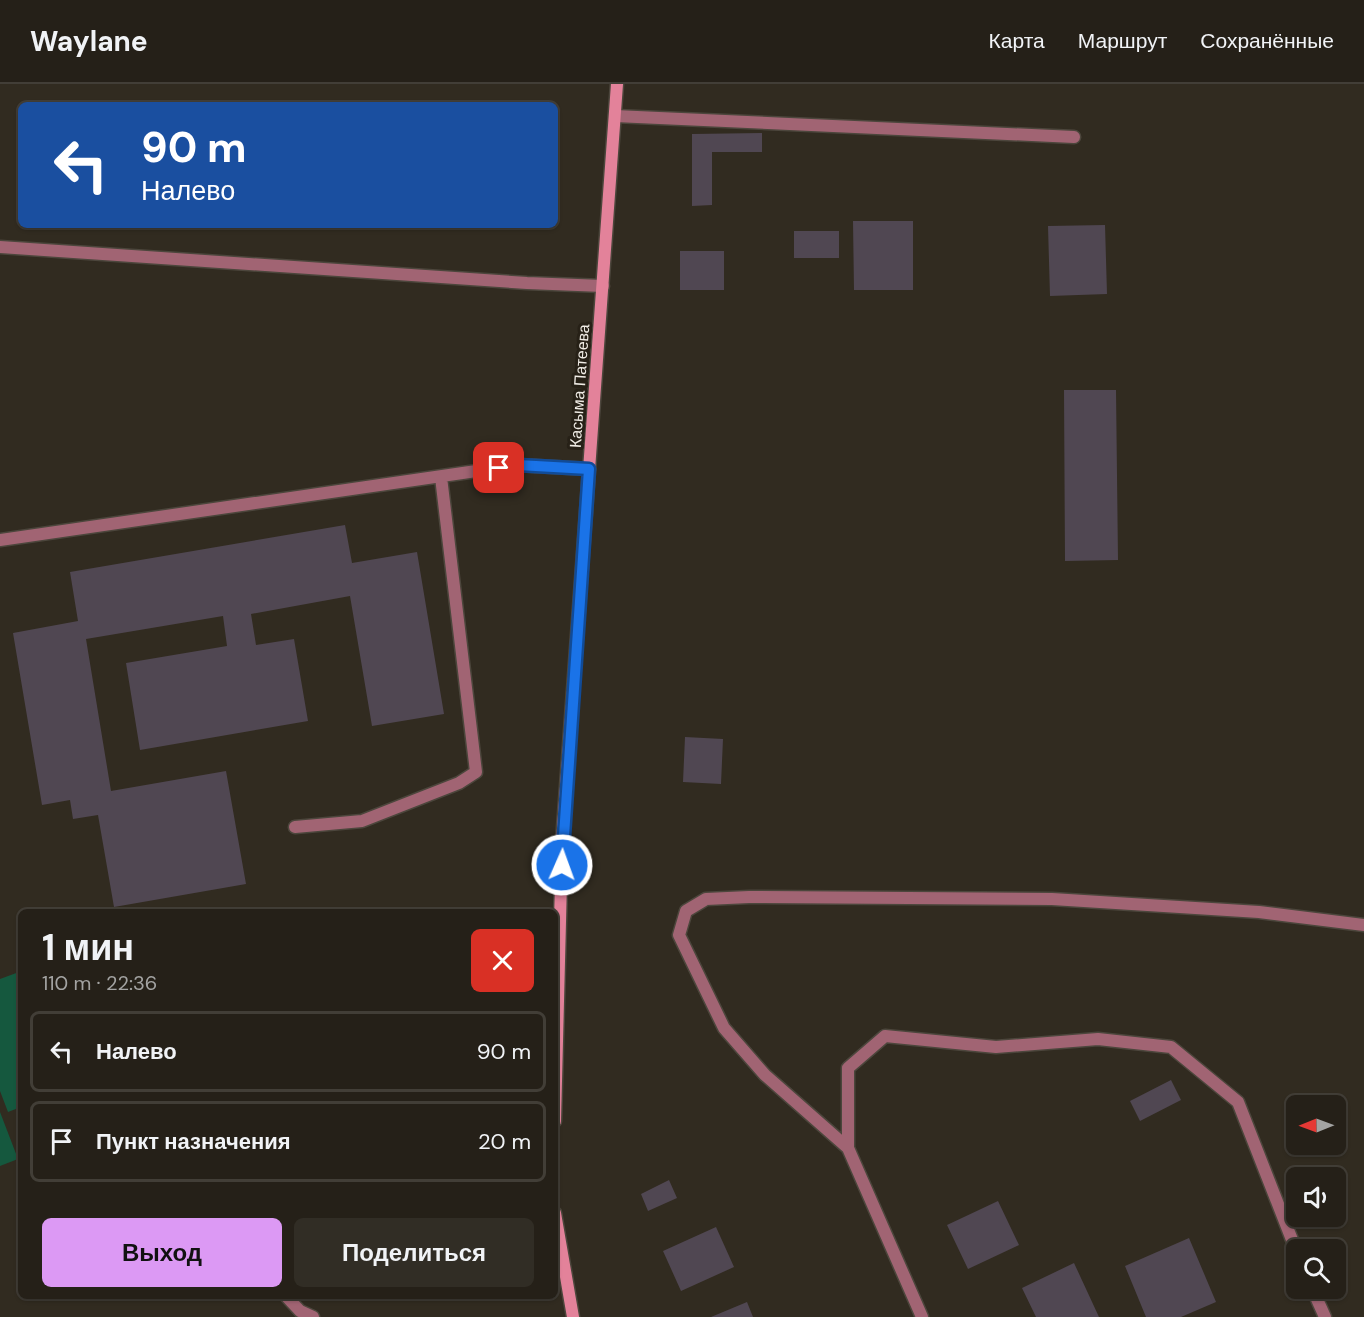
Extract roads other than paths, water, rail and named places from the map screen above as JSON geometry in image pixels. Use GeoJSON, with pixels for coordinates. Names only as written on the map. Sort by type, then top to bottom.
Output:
{"type":"FeatureCollection","features":[{"type":"Feature","properties":{"kind":"main road","name":"Касыма Патеева"},"geometry":{"type":"LineString","coordinates":[[558,1001],[562,842],[617,84]]}},
{"type":"Feature","properties":{"kind":"main road"},"geometry":{"type":"LineString","coordinates":[[558,1230],[573,1317]]}},
{"type":"Feature","properties":{"kind":"street"},"geometry":{"type":"LineString","coordinates":[[615,117],[1074,137]]}},
{"type":"Feature","properties":{"kind":"street"},"geometry":{"type":"LineString","coordinates":[[0,247],[603,286]]}},
{"type":"Feature","properties":{"kind":"street"},"geometry":{"type":"LineString","coordinates":[[0,540],[518,465],[589,469]]}},
{"type":"Feature","properties":{"kind":"street"},"geometry":{"type":"LineString","coordinates":[[295,827],[362,820],[459,783],[476,772],[441,477]]}},
{"type":"Feature","properties":{"kind":"street"},"geometry":{"type":"LineString","coordinates":[[922,1317],[848,1148],[810,1112],[765,1075],[724,1028],[679,935],[686,911],[706,899],[749,897],[1052,899],[1260,912],[1364,925]]}},
{"type":"Feature","properties":{"kind":"street"},"geometry":{"type":"LineString","coordinates":[[848,1148],[848,1068],[885,1036],[996,1047],[1098,1039],[1171,1047],[1238,1102],[1292,1239]]}},
{"type":"Feature","properties":{"kind":"street"},"geometry":{"type":"LineString","coordinates":[[289,1299],[300,1311],[313,1317]]}},
{"type":"Feature","properties":{"kind":"street"},"geometry":{"type":"LineString","coordinates":[[1316,1299],[1324,1317]]}}]}
